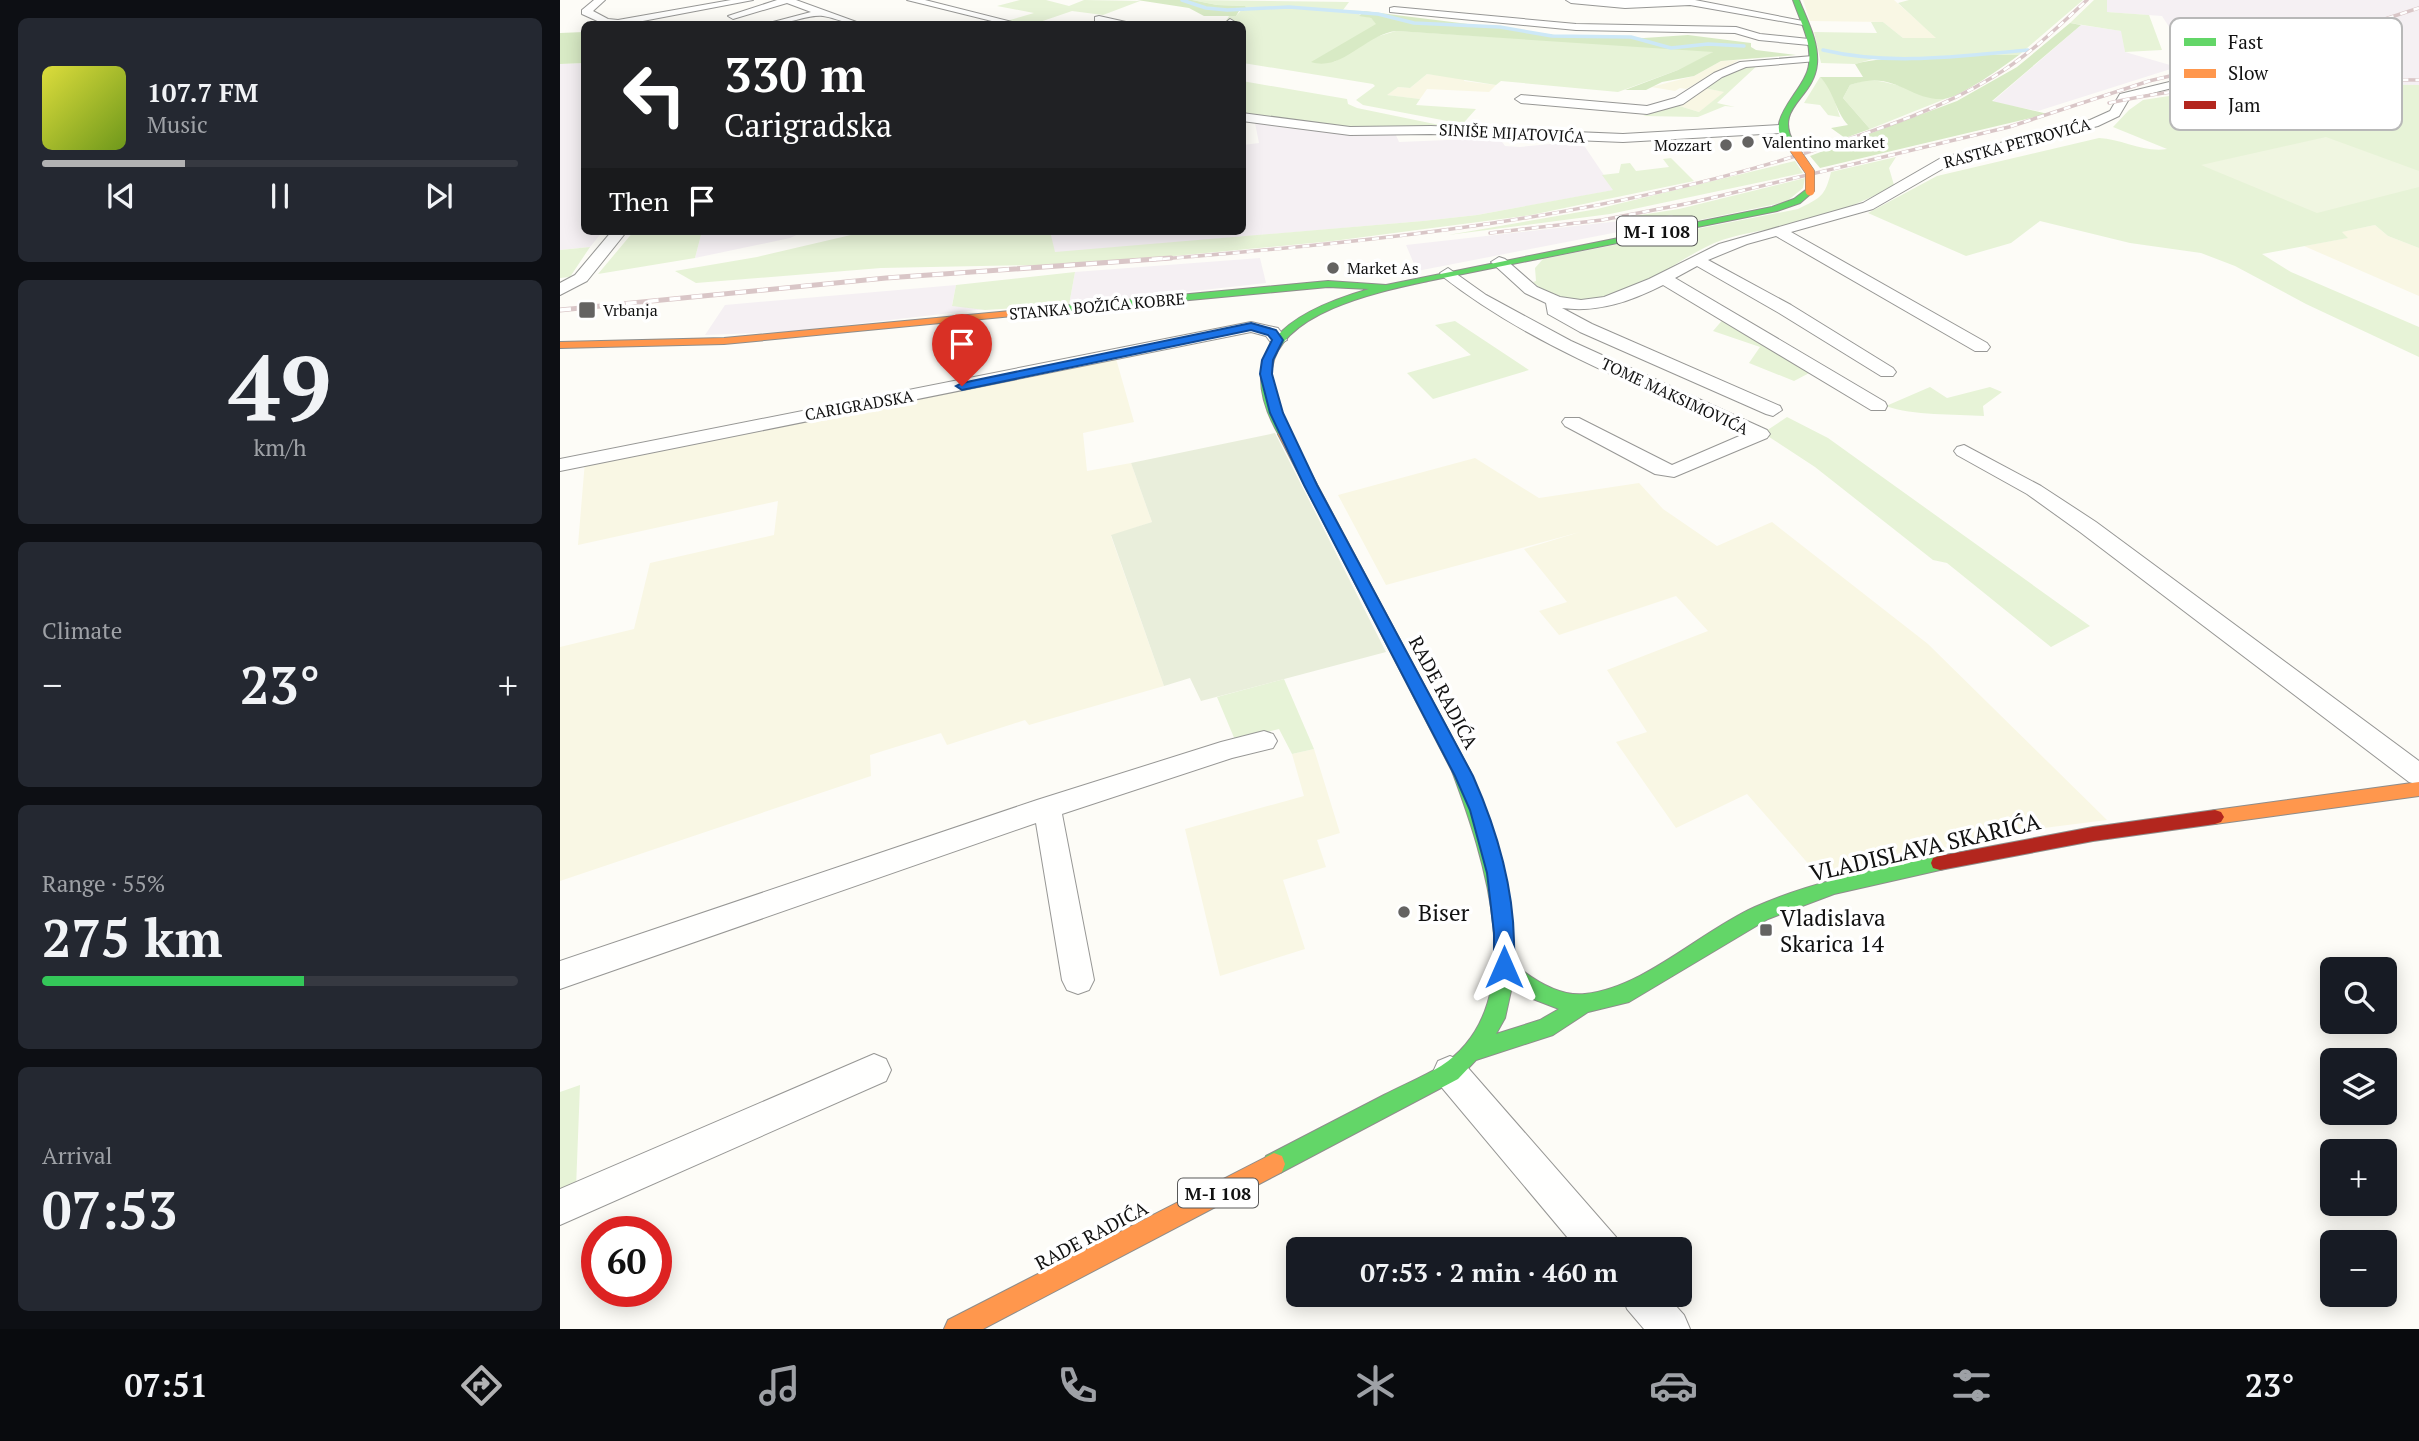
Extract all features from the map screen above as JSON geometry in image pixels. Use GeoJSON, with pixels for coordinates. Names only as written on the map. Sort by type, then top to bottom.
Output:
{"type":"FeatureCollection","features":[{"type":"Feature","properties":{"kind":"main road"},"geometry":{"type":"LineString","coordinates":[[1786,136],[1783,117],[1807,86],[1813,59],[1796,0]]}},
{"type":"Feature","properties":{"kind":"main road","name":"M-I 108"},"geometry":{"type":"LineString","coordinates":[[1278,340],[1312,315],[1383,288],[1499,262],[1774,209],[1797,201],[1810,191],[1813,180],[1786,136]]}},
{"type":"Feature","properties":{"kind":"main road"},"geometry":{"type":"LineString","coordinates":[[1343,284],[1352,290],[1347,301]]}},
{"type":"Feature","properties":{"kind":"main road","name":"STANKA BOŽIĆA KOBRE"},"geometry":{"type":"LineString","coordinates":[[560,345],[724,341],[1343,284],[1383,288]]}},
{"type":"Feature","properties":{"kind":"main road","name":"RADE RADIĆA"},"geometry":{"type":"LineString","coordinates":[[957,1329],[1463,1061],[1499,1009],[1504,967],[1504,933],[1497,873],[1479,810],[1464,776],[1311,485],[1277,413],[1266,374],[1267,360],[1278,340]]}},
{"type":"Feature","properties":{"kind":"main road","name":"VLADISLAVA SKARIĆA"},"geometry":{"type":"LineString","coordinates":[[1463,1061],[1546,1028],[1583,1004],[1622,996],[1761,913],[1833,887],[1961,858],[2093,834],[2419,789]]}},
{"type":"Feature","properties":{"kind":"main road"},"geometry":{"type":"LineString","coordinates":[[1504,967],[1525,987],[1546,999],[1583,1004]]}},
{"type":"Feature","properties":{"kind":"street"},"geometry":{"type":"LineString","coordinates":[[600,0],[586,12],[604,21]]}},
{"type":"Feature","properties":{"kind":"street"},"geometry":{"type":"LineString","coordinates":[[629,21],[748,0]]}},
{"type":"Feature","properties":{"kind":"street"},"geometry":{"type":"LineString","coordinates":[[726,18],[787,0],[848,21]]}},
{"type":"Feature","properties":{"kind":"street"},"geometry":{"type":"LineString","coordinates":[[912,0],[1002,21]]}},
{"type":"Feature","properties":{"kind":"street"},"geometry":{"type":"LineString","coordinates":[[1571,0],[1625,5],[1690,2],[1803,22]]}},
{"type":"Feature","properties":{"kind":"street"},"geometry":{"type":"LineString","coordinates":[[1395,10],[1576,27],[1740,30],[1763,37],[1809,42]]}},
{"type":"Feature","properties":{"kind":"street"},"geometry":{"type":"LineString","coordinates":[[788,21],[822,12]]}},
{"type":"Feature","properties":{"kind":"street"},"geometry":{"type":"LineString","coordinates":[[1099,19],[1111,21]]}},
{"type":"Feature","properties":{"kind":"street"},"geometry":{"type":"LineString","coordinates":[[1521,99],[1647,110],[1679,101],[1718,75],[1744,64],[1813,59]]}},
{"type":"Feature","properties":{"kind":"street","name":"RASTKA PETROVIĆA"},"geometry":{"type":"LineString","coordinates":[[1499,262],[1530,289],[1554,300],[1580,303],[1615,301],[1745,239],[1867,206],[1924,171],[1946,161],[2108,117],[2119,109],[2124,97],[2170,84]]}},
{"type":"Feature","properties":{"kind":"street","name":"SINIŠE MIJATOVIĆA"},"geometry":{"type":"LineString","coordinates":[[1246,118],[1350,131],[1431,130],[1623,138],[1786,136]]}},
{"type":"Feature","properties":{"kind":"street"},"geometry":{"type":"LineString","coordinates":[[1778,231],[1981,347]]}},
{"type":"Feature","properties":{"kind":"street"},"geometry":{"type":"LineString","coordinates":[[560,290],[581,278],[617,235]]}},
{"type":"Feature","properties":{"kind":"street"},"geometry":{"type":"LineString","coordinates":[[1697,260],[1785,309],[1887,372]]}},
{"type":"Feature","properties":{"kind":"street","name":"TOME MAKSIMOVIĆA"},"geometry":{"type":"LineString","coordinates":[[1448,273],[1480,298],[1565,345],[1760,434],[1674,471],[1648,466],[1572,422]]}},
{"type":"Feature","properties":{"kind":"street"},"geometry":{"type":"LineString","coordinates":[[1665,279],[1878,406]]}},
{"type":"Feature","properties":{"kind":"street"},"geometry":{"type":"LineString","coordinates":[[1554,300],[1554,310],[1586,328],[1773,410]]}},
{"type":"Feature","properties":{"kind":"street","name":"CARIGRADSKA"},"geometry":{"type":"LineString","coordinates":[[560,465],[1312,315]]}},
{"type":"Feature","properties":{"kind":"street"},"geometry":{"type":"LineString","coordinates":[[1251,327],[1264,328],[1278,340]]}},
{"type":"Feature","properties":{"kind":"street"},"geometry":{"type":"LineString","coordinates":[[1964,451],[2034,490],[2088,527],[2419,775]]}},
{"type":"Feature","properties":{"kind":"street"},"geometry":{"type":"LineString","coordinates":[[560,975],[1047,808],[1230,749],[1264,741]]}},
{"type":"Feature","properties":{"kind":"street"},"geometry":{"type":"LineString","coordinates":[[1047,808],[1078,980]]}},
{"type":"Feature","properties":{"kind":"street"},"geometry":{"type":"LineString","coordinates":[[1463,1061],[1593,1237]]}},
{"type":"Feature","properties":{"kind":"street"},"geometry":{"type":"LineString","coordinates":[[560,1206],[874,1070]]}},
{"type":"Feature","properties":{"kind":"street"},"geometry":{"type":"LineString","coordinates":[[1651,1307],[1670,1329]]}},
{"type":"Feature","properties":{"kind":"shaded area"},"geometry":{"type":"Polygon","coordinates":[[[1803,0],[1894,0],[1937,38],[1903,38],[1883,22],[1810,21],[1803,0]]]}},
{"type":"Feature","properties":{"kind":"shaded area"},"geometry":{"type":"Polygon","coordinates":[[[2107,0],[2419,0],[2419,85],[2402,85],[2402,18],[2170,18],[2170,28],[2162,16],[2106,12],[2107,0]]]}},
{"type":"Feature","properties":{"kind":"shaded area"},"geometry":{"type":"Polygon","coordinates":[[[2081,25],[2122,31],[2125,52],[2170,65],[2170,69],[2038,111],[1992,102],[2081,25]]]}},
{"type":"Feature","properties":{"kind":"shaded area"},"geometry":{"type":"Polygon","coordinates":[[[1739,60],[1686,89],[1675,91],[1651,87],[1694,76],[1721,61],[1739,60]]]}},
{"type":"Feature","properties":{"kind":"shaded area"},"geometry":{"type":"Polygon","coordinates":[[[581,63],[581,235],[600,235],[590,247],[560,250],[560,64],[581,63]]]}},
{"type":"Feature","properties":{"kind":"shaded area"},"geometry":{"type":"Polygon","coordinates":[[[1427,74],[1496,85],[1489,92],[1427,89],[1420,99],[1386,95],[1398,87],[1410,88],[1427,74]]]}},
{"type":"Feature","properties":{"kind":"shaded area"},"geometry":{"type":"Polygon","coordinates":[[[1704,88],[1725,92],[1699,112],[1676,105],[1704,88]]]}},
{"type":"Feature","properties":{"kind":"shaded area"},"geometry":{"type":"Polygon","coordinates":[[[1255,123],[1321,130],[1395,133],[1399,142],[1496,138],[1505,146],[1520,147],[1581,141],[1614,190],[1477,215],[1054,253],[1051,235],[1246,235],[1246,145],[1259,143],[1255,123]]]}},
{"type":"Feature","properties":{"kind":"shaded area"},"geometry":{"type":"Polygon","coordinates":[[[1673,215],[1680,220],[1417,271],[1406,245],[1673,215]]]}},
{"type":"Feature","properties":{"kind":"shaded area"},"geometry":{"type":"Polygon","coordinates":[[[2375,225],[2388,236],[2419,248],[2419,296],[2304,246],[2347,238],[2341,232],[2375,225]]]}},
{"type":"Feature","properties":{"kind":"shaded area"},"geometry":{"type":"Polygon","coordinates":[[[701,235],[796,235],[790,238],[695,258],[701,235]]]}},
{"type":"Feature","properties":{"kind":"shaded area"},"geometry":{"type":"Polygon","coordinates":[[[1260,258],[1266,283],[1069,305],[1075,272],[1260,258]]]}},
{"type":"Feature","properties":{"kind":"shaded area"},"geometry":{"type":"Polygon","coordinates":[[[956,285],[952,305],[986,309],[785,332],[705,335],[725,305],[956,285]]]}},
{"type":"Feature","properties":{"kind":"shaded area"},"geometry":{"type":"Polygon","coordinates":[[[1115,355],[1134,422],[1083,433],[1087,471],[1131,463],[1152,522],[1111,536],[1164,686],[1029,725],[1025,720],[947,745],[941,733],[870,755],[871,776],[560,881],[560,647],[634,629],[650,563],[774,535],[778,501],[578,545],[585,461],[1115,355]]]}},
{"type":"Feature","properties":{"kind":"shaded area"},"geometry":{"type":"Polygon","coordinates":[[[1475,458],[1539,498],[1639,483],[1663,509],[1717,546],[1772,522],[1928,644],[2107,820],[2027,830],[1819,876],[1747,794],[1676,828],[1616,742],[1647,732],[1607,670],[1708,631],[1676,596],[1559,635],[1539,611],[1567,602],[1524,549],[1580,532],[1386,585],[1338,495],[1475,458]]]}},
{"type":"Feature","properties":{"kind":"shaded area"},"geometry":{"type":"Polygon","coordinates":[[[1314,749],[1340,833],[1317,840],[1326,867],[1283,880],[1305,949],[1220,976],[1185,829],[1304,796],[1292,754],[1314,749]]]}},
{"type":"Feature","properties":{"kind":"green space"},"geometry":{"type":"Polygon","coordinates":[[[1020,0],[1046,0],[1069,6],[1084,0],[1140,1],[1103,15],[1072,11],[1043,21],[1006,21],[1034,13],[997,6],[1020,0]]]}},
{"type":"Feature","properties":{"kind":"green space"},"geometry":{"type":"Polygon","coordinates":[[[1137,0],[1192,0],[1217,5],[1245,6],[1247,10],[1239,11],[1236,16],[1204,16],[1189,8],[1137,0]]]}},
{"type":"Feature","properties":{"kind":"green space"},"geometry":{"type":"Polygon","coordinates":[[[1192,0],[1349,2],[1343,10],[1364,11],[1359,15],[1371,18],[1377,24],[1334,62],[1369,39],[1396,31],[1710,50],[1713,53],[1678,70],[1618,92],[1501,81],[1496,85],[1427,74],[1410,88],[1398,87],[1387,95],[1420,99],[1416,105],[1476,109],[1459,128],[1442,120],[1363,105],[1356,100],[1375,86],[1373,84],[1246,63],[1246,21],[1226,21],[1229,16],[1236,16],[1245,6],[1217,5],[1192,0]]]}},
{"type":"Feature","properties":{"kind":"green space"},"geometry":{"type":"Polygon","coordinates":[[[1909,0],[2083,0],[2019,55],[1873,59],[1855,64],[1821,63],[1814,32],[1877,33],[1871,22],[1883,22],[1903,38],[1936,38],[1898,3],[1909,0]]]}},
{"type":"Feature","properties":{"kind":"green space"},"geometry":{"type":"Polygon","coordinates":[[[2094,0],[2107,0],[2107,12],[2149,15],[2162,50],[2125,52],[2121,31],[2070,23],[2094,0]]]}},
{"type":"Feature","properties":{"kind":"green space"},"geometry":{"type":"Polygon","coordinates":[[[1364,11],[1555,35],[1644,38],[1688,35],[1751,43],[1751,47],[1756,50],[1796,55],[1721,61],[1694,76],[1662,82],[1646,90],[1625,90],[1678,70],[1713,52],[1396,31],[1374,39],[1333,62],[1311,62],[1376,24],[1371,18],[1359,16],[1364,11]]]}},
{"type":"Feature","properties":{"kind":"green space"},"geometry":{"type":"Polygon","coordinates":[[[2070,23],[2081,25],[1992,101],[2048,114],[1820,168],[1810,156],[1957,101],[2017,67],[2070,23]]]}},
{"type":"Feature","properties":{"kind":"green space"},"geometry":{"type":"Polygon","coordinates":[[[581,32],[581,63],[560,64],[560,33],[581,32]]]}},
{"type":"Feature","properties":{"kind":"green space"},"geometry":{"type":"Polygon","coordinates":[[[2019,55],[1971,87],[1944,99],[1921,95],[1879,81],[1850,85],[1843,98],[1870,129],[1845,138],[1831,128],[1848,125],[1820,77],[1863,77],[1855,64],[1869,61],[2019,55]]]}},
{"type":"Feature","properties":{"kind":"green space"},"geometry":{"type":"Polygon","coordinates":[[[1760,63],[1717,103],[1735,107],[1725,106],[1698,117],[1643,116],[1676,105],[1699,112],[1724,92],[1704,88],[1741,67],[1760,63]]]}},
{"type":"Feature","properties":{"kind":"green space"},"geometry":{"type":"Polygon","coordinates":[[[1820,77],[1830,87],[1840,117],[1828,115],[1820,105],[1804,103],[1820,77]]]}},
{"type":"Feature","properties":{"kind":"green space"},"geometry":{"type":"Polygon","coordinates":[[[1865,80],[1945,99],[1870,129],[1843,98],[1850,85],[1865,80]]]}},
{"type":"Feature","properties":{"kind":"green space"},"geometry":{"type":"Polygon","coordinates":[[[1246,82],[1347,99],[1348,104],[1357,108],[1449,127],[1366,129],[1246,115],[1246,82]]]}},
{"type":"Feature","properties":{"kind":"green space"},"geometry":{"type":"Polygon","coordinates":[[[2402,85],[2419,85],[2419,248],[2388,236],[2375,225],[2342,232],[2348,238],[2262,254],[2291,272],[2419,327],[2419,357],[2306,304],[2235,266],[2201,253],[2130,243],[2040,221],[2011,243],[1966,256],[1868,213],[1937,176],[2099,138],[2150,149],[2167,149],[2113,127],[2143,100],[2170,96],[2170,130],[2402,130],[2402,85]]]}},
{"type":"Feature","properties":{"kind":"green space"},"geometry":{"type":"Polygon","coordinates":[[[2326,137],[2419,171],[2419,187],[2317,213],[2201,165],[2326,137]]]}},
{"type":"Feature","properties":{"kind":"green space"},"geometry":{"type":"Polygon","coordinates":[[[1896,157],[1889,168],[1894,185],[1880,192],[1824,215],[1722,240],[1650,280],[1612,297],[1571,299],[1550,293],[1533,282],[1536,281],[1535,268],[1543,259],[1798,209],[1820,196],[1831,172],[1896,157]]]}},
{"type":"Feature","properties":{"kind":"green space"},"geometry":{"type":"Polygon","coordinates":[[[1671,158],[1694,181],[1531,215],[1333,241],[1089,264],[881,268],[696,283],[675,271],[757,257],[851,235],[1051,235],[1055,252],[1477,215],[1613,190],[1602,175],[1619,173],[1621,164],[1630,163],[1636,171],[1669,167],[1663,159],[1671,158]]]}},
{"type":"Feature","properties":{"kind":"green space"},"geometry":{"type":"Polygon","coordinates":[[[1795,161],[1803,173],[1610,214],[1448,235],[1597,209],[1795,161]]]}},
{"type":"Feature","properties":{"kind":"green space"},"geometry":{"type":"Polygon","coordinates":[[[1805,178],[1803,188],[1786,202],[1685,223],[1672,215],[1626,222],[1621,218],[1679,209],[1805,178]]]}},
{"type":"Feature","properties":{"kind":"green space"},"geometry":{"type":"Polygon","coordinates":[[[631,235],[701,235],[695,258],[598,274],[631,235]]]}},
{"type":"Feature","properties":{"kind":"green space"},"geometry":{"type":"Polygon","coordinates":[[[590,247],[570,277],[560,278],[560,250],[590,247]]]}},
{"type":"Feature","properties":{"kind":"green space"},"geometry":{"type":"Polygon","coordinates":[[[1075,272],[1069,305],[985,310],[952,306],[956,285],[1075,272]]]}},
{"type":"Feature","properties":{"kind":"green space"},"geometry":{"type":"Polygon","coordinates":[[[1725,317],[1815,370],[1794,381],[1749,363],[1760,347],[1713,331],[1725,317]]]}},
{"type":"Feature","properties":{"kind":"green space"},"geometry":{"type":"Polygon","coordinates":[[[1455,321],[1529,370],[1433,399],[1407,373],[1471,355],[1435,325],[1455,321]]]}},
{"type":"Feature","properties":{"kind":"green space"},"geometry":{"type":"Polygon","coordinates":[[[1930,387],[1947,398],[1990,387],[2002,392],[1983,406],[1984,416],[1921,413],[1886,406],[1930,387]]]}},
{"type":"Feature","properties":{"kind":"green space"},"geometry":{"type":"Polygon","coordinates":[[[1787,417],[1828,438],[2090,626],[2051,647],[1947,563],[1933,560],[1815,467],[1763,433],[1787,417]]]}},
{"type":"Feature","properties":{"kind":"green space"},"geometry":{"type":"Polygon","coordinates":[[[1275,433],[1386,652],[1201,701],[1190,678],[1164,686],[1111,535],[1152,522],[1131,463],[1275,433]]]}},
{"type":"Feature","properties":{"kind":"green space"},"geometry":{"type":"Polygon","coordinates":[[[1284,679],[1314,749],[1292,754],[1279,729],[1235,740],[1217,697],[1284,679]]]}},
{"type":"Feature","properties":{"kind":"green space"},"geometry":{"type":"Polygon","coordinates":[[[580,1085],[576,1188],[560,1195],[560,1092],[580,1085]]]}},
{"type":"Feature","properties":{"kind":"waterway"},"geometry":{"type":"LineString","coordinates":[[1182,0],[1206,8],[1227,10],[1289,7],[1378,14],[1414,23],[1500,27],[1552,36],[1631,37],[1671,48],[1708,44],[1744,46]]}},
{"type":"Feature","properties":{"kind":"waterway"},"geometry":{"type":"LineString","coordinates":[[1823,50],[1899,59],[2028,50]]}},
{"type":"Feature","properties":{"kind":"railway"},"geometry":{"type":"LineString","coordinates":[[1149,260],[1320,245],[1492,223],[1661,192],[1745,171],[1869,132],[1974,88],[2018,60],[2087,0]]}},
{"type":"Feature","properties":{"kind":"railway"},"geometry":{"type":"LineString","coordinates":[[2388,18],[2419,8]]}},
{"type":"Feature","properties":{"kind":"railway"},"geometry":{"type":"LineString","coordinates":[[1490,233],[1602,220],[1690,203],[2009,127],[2170,76]]}},
{"type":"Feature","properties":{"kind":"railway"},"geometry":{"type":"LineString","coordinates":[[2402,80],[2419,80]]}},
{"type":"Feature","properties":{"kind":"railway"},"geometry":{"type":"LineString","coordinates":[[2109,103],[2170,93]]}},
{"type":"Feature","properties":{"kind":"railway"},"geometry":{"type":"LineString","coordinates":[[560,310],[886,278],[1171,258]]}},
{"type":"Feature","properties":{"kind":"traffic: fast"},"geometry":{"type":"LineString","coordinates":[[1790,143],[1782,123],[1806,85],[1813,64],[1811,42],[1796,0]]}},
{"type":"Feature","properties":{"kind":"traffic: fast"},"geometry":{"type":"LineString","coordinates":[[1284,434],[1268,393],[1266,367],[1273,347],[1288,330],[1309,316],[1384,288],[1774,209],[1797,201],[1810,191]]}},
{"type":"Feature","properties":{"kind":"traffic: fast"},"geometry":{"type":"LineString","coordinates":[[1030,312],[1328,284],[1383,287]]}},
{"type":"Feature","properties":{"kind":"traffic: fast"},"geometry":{"type":"LineString","coordinates":[[1274,1164],[1450,1072],[1479,1043],[1495,1018],[1504,975],[1501,908],[1487,841],[1461,771]]}},
{"type":"Feature","properties":{"kind":"traffic: fast"},"geometry":{"type":"LineString","coordinates":[[1475,1051],[1546,1028],[1583,1004],[1622,996],[1761,913],[1833,887],[1940,863]]}},
{"type":"Feature","properties":{"kind":"traffic: fast"},"geometry":{"type":"LineString","coordinates":[[1504,967],[1541,993],[1583,1004]]}},
{"type":"Feature","properties":{"kind":"traffic: slow"},"geometry":{"type":"LineString","coordinates":[[1790,143],[1810,172],[1810,191]]}},
{"type":"Feature","properties":{"kind":"traffic: slow"},"geometry":{"type":"LineString","coordinates":[[560,345],[724,341],[1030,312]]}},
{"type":"Feature","properties":{"kind":"traffic: slow"},"geometry":{"type":"LineString","coordinates":[[1284,434],[1461,771]]}},
{"type":"Feature","properties":{"kind":"traffic: slow"},"geometry":{"type":"LineString","coordinates":[[2215,817],[2419,789]]}},
{"type":"Feature","properties":{"kind":"traffic: slow"},"geometry":{"type":"LineString","coordinates":[[957,1329],[1274,1164]]}},
{"type":"Feature","properties":{"kind":"traffic: jam"},"geometry":{"type":"LineString","coordinates":[[1940,863],[2093,834],[2215,817]]}},
{"type":"Feature","properties":{"kind":"place","name":"Valentino market"},"geometry":{"type":"Point","coordinates":[1748,142]}},
{"type":"Feature","properties":{"kind":"place","name":"Mozzart"},"geometry":{"type":"Point","coordinates":[1726,145]}},
{"type":"Feature","properties":{"kind":"place","name":"Market As"},"geometry":{"type":"Point","coordinates":[1333,268]}},
{"type":"Feature","properties":{"kind":"place","name":"Vrbanja"},"geometry":{"type":"Point","coordinates":[587,310]}},
{"type":"Feature","properties":{"kind":"place","name":"Biser"},"geometry":{"type":"Point","coordinates":[1404,912]}},
{"type":"Feature","properties":{"kind":"place","name":"Vladislava Skarica 14"},"geometry":{"type":"Point","coordinates":[1766,930]}},
{"type":"Feature","properties":{"kind":"route"},"geometry":{"type":"LineString","coordinates":[[962,386],[1251,327],[1272,332],[1278,340],[1267,360],[1266,374],[1277,413],[1295,454],[1439,726],[1479,810],[1497,873],[1504,933],[1504,967]]}}]}
